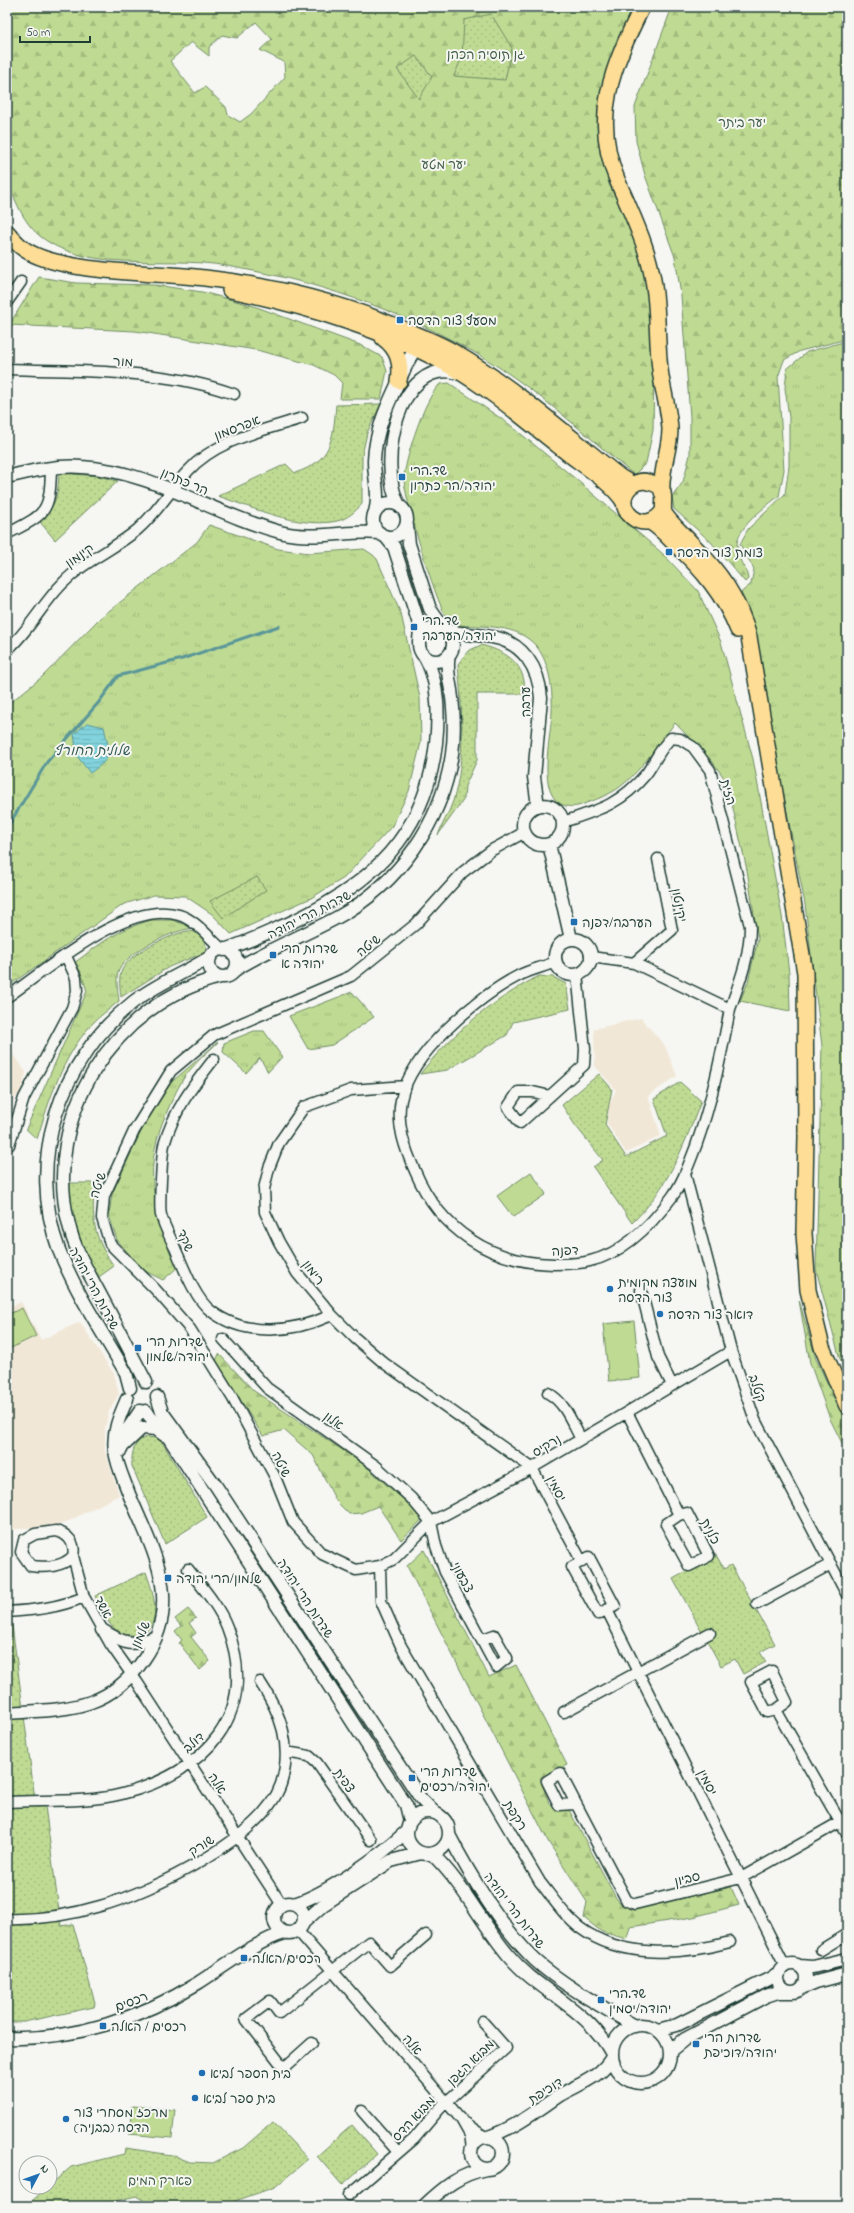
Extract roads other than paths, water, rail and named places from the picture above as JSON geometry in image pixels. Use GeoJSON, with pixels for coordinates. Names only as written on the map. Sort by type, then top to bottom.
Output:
{"type":"FeatureCollection","features":[{"type":"Feature","properties":{"kind":"main road"},"geometry":{"type":"LineString","coordinates":[[642,7],[614,68],[606,99],[605,127],[609,157],[613,169],[649,256],[655,293],[660,370],[669,409],[669,443],[662,492]]}},
{"type":"Feature","properties":{"kind":"main road"},"geometry":{"type":"LineString","coordinates":[[7,234],[24,249],[55,261],[96,268],[198,277],[285,290],[363,313],[430,340],[456,353],[502,383],[620,477],[640,483],[655,484],[662,492],[665,502],[663,511],[656,519],[650,522],[640,522],[634,519],[627,512],[624,502],[626,492],[640,483],[653,477],[657,471],[669,409]]}},
{"type":"Feature","properties":{"kind":"main road"},"geometry":{"type":"LineString","coordinates":[[7,234],[23,252],[54,265],[97,273],[210,286],[302,309],[376,332],[415,349],[465,375],[605,483],[624,502]]}},
{"type":"Feature","properties":{"kind":"main road"},"geometry":{"type":"LineString","coordinates":[[376,332],[389,342],[398,355],[400,364],[399,381]]}},
{"type":"Feature","properties":{"kind":"main road"},"geometry":{"type":"LineString","coordinates":[[663,511],[718,572],[740,607],[749,637],[805,973],[806,1136],[804,1233],[808,1290],[822,1347],[847,1406]]}},
{"type":"Feature","properties":{"kind":"main road"},"geometry":{"type":"LineString","coordinates":[[650,522],[697,565],[728,608],[744,644],[764,722]]}},
{"type":"Feature","properties":{"kind":"street"},"geometry":{"type":"LineString","coordinates":[[7,302],[21,282]]}},
{"type":"Feature","properties":{"kind":"street"},"geometry":{"type":"LineString","coordinates":[[430,340],[420,344],[415,349],[383,417],[376,444],[374,460],[378,501],[374,515],[376,529],[394,547],[420,627],[420,647],[425,657],[439,661],[463,641],[476,636]]}},
{"type":"Feature","properties":{"kind":"street","name":"מור"},"geometry":{"type":"LineString","coordinates":[[7,369],[123,374],[171,378],[206,384],[234,394]]}},
{"type":"Feature","properties":{"kind":"street"},"geometry":{"type":"LineString","coordinates":[[451,652],[452,639],[430,609],[409,544],[407,514],[399,505],[392,489],[390,460],[393,434],[408,396],[416,384],[435,372],[448,371],[465,375]]}},
{"type":"Feature","properties":{"kind":"street","name":"אפרסמון"},"geometry":{"type":"LineString","coordinates":[[173,490],[189,470],[221,446],[302,418]]}},
{"type":"Feature","properties":{"kind":"street","name":"הר כתרון"},"geometry":{"type":"LineString","coordinates":[[7,477],[51,469],[81,467],[117,472],[173,490],[227,515],[282,532],[307,536],[350,533],[382,535]]}},
{"type":"Feature","properties":{"kind":"street"},"geometry":{"type":"LineString","coordinates":[[7,534],[36,520],[42,512],[49,501],[51,469]]}},
{"type":"Feature","properties":{"kind":"street","name":"קינמון"},"geometry":{"type":"LineString","coordinates":[[7,650],[16,642],[48,598],[64,581],[85,564],[116,546],[138,530],[159,509],[173,490]]}},
{"type":"Feature","properties":{"kind":"street"},"geometry":{"type":"LineString","coordinates":[[374,515],[384,504],[394,503],[399,505]]}},
{"type":"Feature","properties":{"kind":"street","name":"הר כתרון"},"geometry":{"type":"LineString","coordinates":[[350,533],[360,530],[374,515]]}},
{"type":"Feature","properties":{"kind":"street"},"geometry":{"type":"LineString","coordinates":[[382,535],[399,535],[407,526]]}},
{"type":"Feature","properties":{"kind":"street"},"geometry":{"type":"LineString","coordinates":[[420,642],[421,636],[430,628],[435,627],[446,630]]}},
{"type":"Feature","properties":{"kind":"street","name":"ערבה"},"geometry":{"type":"LineString","coordinates":[[446,630],[476,636],[492,637],[513,644],[531,661],[537,674],[541,698],[534,777],[538,806]]}},
{"type":"Feature","properties":{"kind":"street","name":"שדרות הרי יהודה"},"geometry":{"type":"LineString","coordinates":[[236,969],[350,910],[394,875],[413,851],[432,818],[446,783],[449,769],[454,720],[447,664],[451,652]]}},
{"type":"Feature","properties":{"kind":"street","name":"שדרות הרי יהודה"},"geometry":{"type":"LineString","coordinates":[[408,1826],[406,1805],[169,1438],[142,1411],[132,1407],[126,1373],[67,1267],[53,1231],[47,1199],[46,1182],[50,1130],[70,1078],[87,1051],[108,1026],[141,996],[217,953],[256,938],[341,896],[382,863],[399,842],[417,811],[424,795],[430,778],[435,751],[437,700],[431,667],[425,657]]}},
{"type":"Feature","properties":{"kind":"street","name":"הזית"},"geometry":{"type":"LineString","coordinates":[[563,822],[602,809],[620,800],[633,789],[647,772],[665,743],[670,738],[680,739],[692,746],[710,770],[750,926],[750,946],[746,963],[730,1009]]}},
{"type":"Feature","properties":{"kind":"street"},"geometry":{"type":"LineString","coordinates":[[538,806],[545,806],[557,811],[563,822],[563,828],[559,838],[549,844],[543,845],[532,842],[523,826],[527,813],[538,806]]}},
{"type":"Feature","properties":{"kind":"street","name":"שיטה"},"geometry":{"type":"LineString","coordinates":[[431,1522],[394,1559],[380,1566],[356,1570],[322,1554],[293,1522],[275,1477],[232,1397],[190,1329],[155,1289],[110,1244],[102,1218],[104,1196],[134,1131],[171,1071],[214,1035],[351,976],[416,924],[463,872],[492,850],[525,832]]}},
{"type":"Feature","properties":{"kind":"street"},"geometry":{"type":"LineString","coordinates":[[549,844],[571,939]]}},
{"type":"Feature","properties":{"kind":"street","name":"יקינטון"},"geometry":{"type":"LineString","coordinates":[[634,963],[672,930],[658,859]]}},
{"type":"Feature","properties":{"kind":"street"},"geometry":{"type":"LineString","coordinates":[[7,997],[112,925],[146,914],[163,913],[179,915],[192,921],[205,934],[217,953],[235,956],[236,969],[230,976],[221,977],[210,970],[217,953]]}},
{"type":"Feature","properties":{"kind":"street"},"geometry":{"type":"LineString","coordinates":[[571,939],[582,942],[590,951],[591,957],[587,968],[577,974],[566,973],[558,967],[556,962],[556,952],[561,943],[571,939]]}},
{"type":"Feature","properties":{"kind":"street"},"geometry":{"type":"LineString","coordinates":[[9,1145],[24,1098],[72,1008],[77,991],[76,978],[66,956]]}},
{"type":"Feature","properties":{"kind":"street"},"geometry":{"type":"LineString","coordinates":[[591,957],[634,963],[730,1009]]}},
{"type":"Feature","properties":{"kind":"street","name":"דפנה"},"geometry":{"type":"LineString","coordinates":[[556,962],[518,976],[485,998],[454,1023],[428,1049],[410,1074],[401,1101],[401,1128],[404,1140],[419,1181],[434,1206],[453,1227],[480,1247],[508,1257],[538,1264],[566,1264],[590,1261],[618,1249],[634,1238],[659,1214],[685,1174],[703,1126],[718,1074],[730,1009]]}},
{"type":"Feature","properties":{"kind":"street"},"geometry":{"type":"LineString","coordinates":[[550,1096],[584,1065],[585,1049],[577,974]]}},
{"type":"Feature","properties":{"kind":"street","name":"שדרות הרי יהודה"},"geometry":{"type":"LineString","coordinates":[[221,977],[192,986],[162,1002],[124,1032],[100,1061],[84,1086],[66,1134],[62,1182],[65,1210],[69,1227],[82,1260],[146,1382],[154,1387],[162,1412],[216,1486],[422,1799],[435,1813]]}},
{"type":"Feature","properties":{"kind":"street","name":"שקד"},"geometry":{"type":"LineString","coordinates":[[214,1059],[182,1100],[164,1146],[160,1213],[179,1259],[199,1298],[210,1311],[250,1328],[283,1330],[312,1324],[332,1315]]}},
{"type":"Feature","properties":{"kind":"street","name":"רימון"},"geometry":{"type":"LineString","coordinates":[[406,1086],[351,1090],[304,1107],[279,1143],[269,1168],[264,1189],[265,1212],[279,1242],[298,1273],[332,1315],[384,1363],[532,1468]]}},
{"type":"Feature","properties":{"kind":"street","name":"קטלב"},"geometry":{"type":"LineString","coordinates":[[685,1174],[731,1351],[755,1420],[847,1595]]}},
{"type":"Feature","properties":{"kind":"street"},"geometry":{"type":"LineString","coordinates":[[641,1290],[658,1357],[672,1385]]}},
{"type":"Feature","properties":{"kind":"street","name":"אלון"},"geometry":{"type":"LineString","coordinates":[[222,1339],[267,1388],[376,1466],[411,1498],[431,1522]]}},
{"type":"Feature","properties":{"kind":"street","name":"נרקיס"},"geometry":{"type":"LineString","coordinates":[[431,1522],[532,1468],[731,1351]]}},
{"type":"Feature","properties":{"kind":"street"},"geometry":{"type":"LineString","coordinates":[[129,1393],[137,1382],[146,1382]]}},
{"type":"Feature","properties":{"kind":"street","name":"שלמון"},"geometry":{"type":"LineString","coordinates":[[7,1713],[63,1709],[88,1703],[118,1688],[133,1676],[156,1637],[162,1620],[164,1588],[154,1554],[121,1474],[115,1451],[116,1424],[129,1393]]}},
{"type":"Feature","properties":{"kind":"street"},"geometry":{"type":"LineString","coordinates":[[548,1393],[555,1397],[561,1404],[582,1439]]}},
{"type":"Feature","properties":{"kind":"street"},"geometry":{"type":"LineString","coordinates":[[142,1411],[153,1406],[157,1397]]}},
{"type":"Feature","properties":{"kind":"street","name":"שלמון"},"geometry":{"type":"LineString","coordinates":[[121,1474],[119,1462],[120,1449],[128,1426],[142,1411]]}},
{"type":"Feature","properties":{"kind":"street"},"geometry":{"type":"LineString","coordinates":[[627,1412],[679,1515]]}},
{"type":"Feature","properties":{"kind":"street"},"geometry":{"type":"LineString","coordinates":[[120,1449],[142,1428],[156,1429],[169,1438]]}},
{"type":"Feature","properties":{"kind":"street","name":"יסמין"},"geometry":{"type":"LineString","coordinates":[[532,1468],[582,1562]]}},
{"type":"Feature","properties":{"kind":"street","name":"כלנית"},"geometry":{"type":"LineString","coordinates":[[688,1513],[709,1556],[689,1566],[666,1524],[679,1515],[688,1513]]}},
{"type":"Feature","properties":{"kind":"street","name":"צבעוני"},"geometry":{"type":"LineString","coordinates":[[431,1522],[436,1546],[445,1572],[483,1639]]}},
{"type":"Feature","properties":{"kind":"street"},"geometry":{"type":"LineString","coordinates":[[73,1556],[63,1564],[40,1567],[31,1566],[21,1552],[24,1540],[35,1534],[56,1531],[62,1533],[71,1541],[73,1556],[84,1597]]}},
{"type":"Feature","properties":{"kind":"street"},"geometry":{"type":"LineString","coordinates":[[589,1557],[615,1606],[607,1610],[598,1614],[572,1567],[589,1557]]}},
{"type":"Feature","properties":{"kind":"street"},"geometry":{"type":"LineString","coordinates":[[63,1564],[78,1576]]}},
{"type":"Feature","properties":{"kind":"street"},"geometry":{"type":"LineString","coordinates":[[757,1604],[831,1564]]}},
{"type":"Feature","properties":{"kind":"street","name":"רקפת"},"geometry":{"type":"LineString","coordinates":[[380,1566],[381,1601],[401,1646],[540,1882],[562,1911],[580,1928],[601,1940],[623,1948],[645,1951],[689,1951],[730,1942]]}},
{"type":"Feature","properties":{"kind":"street","name":"דולב"},"geometry":{"type":"LineString","coordinates":[[7,1802],[96,1798],[145,1788],[164,1779],[190,1763],[218,1737],[227,1725],[234,1707],[236,1671],[234,1648],[227,1626],[212,1601],[188,1569]]}},
{"type":"Feature","properties":{"kind":"street","name":"אשד"},"geometry":{"type":"LineString","coordinates":[[7,1612],[43,1610],[61,1606],[84,1597],[102,1630],[133,1676]]}},
{"type":"Feature","properties":{"kind":"street","name":"יסמין"},"geometry":{"type":"LineString","coordinates":[[607,1610],[741,1878],[782,1970]]}},
{"type":"Feature","properties":{"kind":"street"},"geometry":{"type":"LineString","coordinates":[[102,1630],[119,1641],[129,1644],[142,1643],[156,1637]]}},
{"type":"Feature","properties":{"kind":"street"},"geometry":{"type":"LineString","coordinates":[[564,1712],[710,1633]]}},
{"type":"Feature","properties":{"kind":"street","name":"אלה"},"geometry":{"type":"LineString","coordinates":[[133,1676],[237,1836],[288,1904]]}},
{"type":"Feature","properties":{"kind":"street","name":"שורק"},"geometry":{"type":"LineString","coordinates":[[7,1919],[64,1915],[129,1897],[185,1869],[253,1824],[272,1802],[281,1784],[286,1752],[284,1728],[260,1682]]}},
{"type":"Feature","properties":{"kind":"street"},"geometry":{"type":"LineString","coordinates":[[776,1710],[844,1820],[847,1834]]}},
{"type":"Feature","properties":{"kind":"street","name":"צפית"},"geometry":{"type":"LineString","coordinates":[[286,1752],[309,1756],[317,1763],[371,1840]]}},
{"type":"Feature","properties":{"kind":"street","name":"סביון"},"geometry":{"type":"LineString","coordinates":[[575,1804],[627,1901],[636,1904],[741,1878],[844,1820]]}},
{"type":"Feature","properties":{"kind":"street"},"geometry":{"type":"LineString","coordinates":[[435,1813],[444,1819],[449,1829],[449,1835],[442,1850],[391,1861],[323,1905],[301,1926],[285,1933],[277,1926],[274,1921],[276,1911],[288,1904],[311,1898],[327,1889],[388,1848],[418,1814],[435,1813]]}},
{"type":"Feature","properties":{"kind":"street"},"geometry":{"type":"LineString","coordinates":[[408,1826],[409,1842],[447,1869],[509,1956],[524,1972],[583,2016],[596,2030],[612,2055],[614,2065],[624,2078],[633,2083],[642,2084],[656,2080],[666,2070],[670,2061],[668,2043],[658,2030],[647,2026],[634,2026],[626,2029],[618,2036],[614,2044],[612,2055]]}},
{"type":"Feature","properties":{"kind":"street","name":"שדרות הרי יהודה"},"geometry":{"type":"LineString","coordinates":[[449,1835],[466,1867],[507,1926],[535,1960],[589,1998],[634,2026]]}},
{"type":"Feature","properties":{"kind":"street"},"geometry":{"type":"LineString","coordinates":[[288,1904],[302,1910],[301,1926]]}},
{"type":"Feature","properties":{"kind":"street","name":"רכסים"},"geometry":{"type":"LineString","coordinates":[[251,1949],[264,1936],[274,1921]]}},
{"type":"Feature","properties":{"kind":"street","name":"אלה"},"geometry":{"type":"LineString","coordinates":[[301,1926],[332,1970],[461,2119],[470,2135],[472,2151]]}},
{"type":"Feature","properties":{"kind":"street","name":"רכסים"},"geometry":{"type":"LineString","coordinates":[[7,2038],[54,2036],[88,2030],[123,2020],[166,2001],[251,1949],[285,1933]]}},
{"type":"Feature","properties":{"kind":"street"},"geometry":{"type":"LineString","coordinates":[[821,1950],[847,1934]]}},
{"type":"Feature","properties":{"kind":"street"},"geometry":{"type":"LineString","coordinates":[[312,2043],[284,2068],[246,2019],[270,2001],[279,2013],[369,1942],[390,1966],[426,1935]]}},
{"type":"Feature","properties":{"kind":"street"},"geometry":{"type":"LineString","coordinates":[[658,2030],[677,2025],[792,1964],[813,1967],[847,1959]]}},
{"type":"Feature","properties":{"kind":"street"},"geometry":{"type":"LineString","coordinates":[[800,1966],[806,1973],[806,1983],[804,1987]]}},
{"type":"Feature","properties":{"kind":"street"},"geometry":{"type":"LineString","coordinates":[[782,1970],[779,1982],[787,1992]]}},
{"type":"Feature","properties":{"kind":"street"},"geometry":{"type":"LineString","coordinates":[[670,2051],[685,2039],[766,1996],[778,1992],[796,1992],[816,1982],[847,1974]]}},
{"type":"Feature","properties":{"kind":"street","name":"מבוא הגפן"},"geometry":{"type":"LineString","coordinates":[[446,2102],[506,2048],[482,2021]]}},
{"type":"Feature","properties":{"kind":"street","name":"דוכיפת"},"geometry":{"type":"LineString","coordinates":[[487,2137],[520,2123],[562,2094],[586,2082],[605,2068],[612,2055]]}},
{"type":"Feature","properties":{"kind":"street","name":"דוכיפת"},"geometry":{"type":"LineString","coordinates":[[586,2082],[603,2078],[624,2078]]}},
{"type":"Feature","properties":{"kind":"street","name":"מבוא הדס"},"geometry":{"type":"LineString","coordinates":[[349,2195],[419,2134],[446,2102]]}},
{"type":"Feature","properties":{"kind":"street","name":"מבוא הדס"},"geometry":{"type":"LineString","coordinates":[[362,2112],[398,2152]]}},
{"type":"Feature","properties":{"kind":"street","name":"אלה"},"geometry":{"type":"LineString","coordinates":[[461,2119],[487,2137]]}},
{"type":"Feature","properties":{"kind":"street","name":"דוכיפת"},"geometry":{"type":"LineString","coordinates":[[502,2154],[520,2123]]}},
{"type":"Feature","properties":{"kind":"street"},"geometry":{"type":"LineString","coordinates":[[424,2206],[453,2181],[467,2173],[497,2165],[502,2154],[499,2143],[487,2137],[476,2141],[472,2151],[453,2181]]}},
{"type":"Feature","properties":{"kind":"street"},"geometry":{"type":"LineString","coordinates":[[472,2151],[477,2165],[486,2169]]}},
{"type":"Feature","properties":{"kind":"water","name":"שלולית החורף"},"geometry":{"type":"Polygon","coordinates":[[[87,723],[104,727],[109,749],[107,758],[90,773],[77,756],[74,734],[87,723]]]}},
{"type":"Feature","properties":{"kind":"waterway"},"geometry":{"type":"LineString","coordinates":[[7,828],[47,762],[99,702],[118,676],[182,659],[279,626]]}},
{"type":"Feature","properties":{"kind":"place","name":"מסעף צור הדסה"},"geometry":{"type":"Point","coordinates":[400,320]}},
{"type":"Feature","properties":{"kind":"place","name":"שד.הרי יהודה/הר כתרון"},"geometry":{"type":"Point","coordinates":[402,477]}},
{"type":"Feature","properties":{"kind":"place","name":"צומת צור הדסה"},"geometry":{"type":"Point","coordinates":[669,552]}},
{"type":"Feature","properties":{"kind":"place","name":"שד.הרי יהודה/הערבה"},"geometry":{"type":"Point","coordinates":[414,627]}},
{"type":"Feature","properties":{"kind":"place","name":"הערבה/דפנה"},"geometry":{"type":"Point","coordinates":[574,922]}},
{"type":"Feature","properties":{"kind":"place","name":"שדרות הרי יהודה א"},"geometry":{"type":"Point","coordinates":[273,955]}},
{"type":"Feature","properties":{"kind":"place","name":"מועצה מקומית צור הדסה"},"geometry":{"type":"Point","coordinates":[610,1289]}},
{"type":"Feature","properties":{"kind":"place","name":"דואר צור הדסה"},"geometry":{"type":"Point","coordinates":[660,1314]}},
{"type":"Feature","properties":{"kind":"place","name":"שדרות הרי יהודה/שלמון"},"geometry":{"type":"Point","coordinates":[138,1348]}},
{"type":"Feature","properties":{"kind":"place","name":"שלמון/הרי יהודה"},"geometry":{"type":"Point","coordinates":[168,1578]}},
{"type":"Feature","properties":{"kind":"place","name":"שדרות הרי יהודה/רכסים"},"geometry":{"type":"Point","coordinates":[412,1778]}},
{"type":"Feature","properties":{"kind":"place","name":"רכסים/האלה"},"geometry":{"type":"Point","coordinates":[244,1958]}},
{"type":"Feature","properties":{"kind":"place","name":"שד.הרי יהודה/יסמין"},"geometry":{"type":"Point","coordinates":[601,2000]}},
{"type":"Feature","properties":{"kind":"place","name":"רכסים / האלה"},"geometry":{"type":"Point","coordinates":[103,2026]}},
{"type":"Feature","properties":{"kind":"place","name":"שדרות הרי יהודה/דוכיפת"},"geometry":{"type":"Point","coordinates":[696,2044]}},
{"type":"Feature","properties":{"kind":"place","name":"בית הספר לביא"},"geometry":{"type":"Point","coordinates":[202,2073]}},
{"type":"Feature","properties":{"kind":"place","name":"בית ספר לביא"},"geometry":{"type":"Point","coordinates":[195,2098]}},
{"type":"Feature","properties":{"kind":"place","name":"מרכז מסחרי צור הדסה (בבניה)"},"geometry":{"type":"Point","coordinates":[66,2119]}},
{"type":"Feature","properties":{"kind":"park label","name":"גן תוסיה הכהן"},"geometry":{"type":"Point","coordinates":[486,54]}},
{"type":"Feature","properties":{"kind":"park label","name":"יער ביתר"},"geometry":{"type":"Point","coordinates":[742,122]}},
{"type":"Feature","properties":{"kind":"park label","name":"יער מטע"},"geometry":{"type":"Point","coordinates":[444,164]}},
{"type":"Feature","properties":{"kind":"park label","name":"פארק המים"},"geometry":{"type":"Point","coordinates":[160,2180]}}]}
